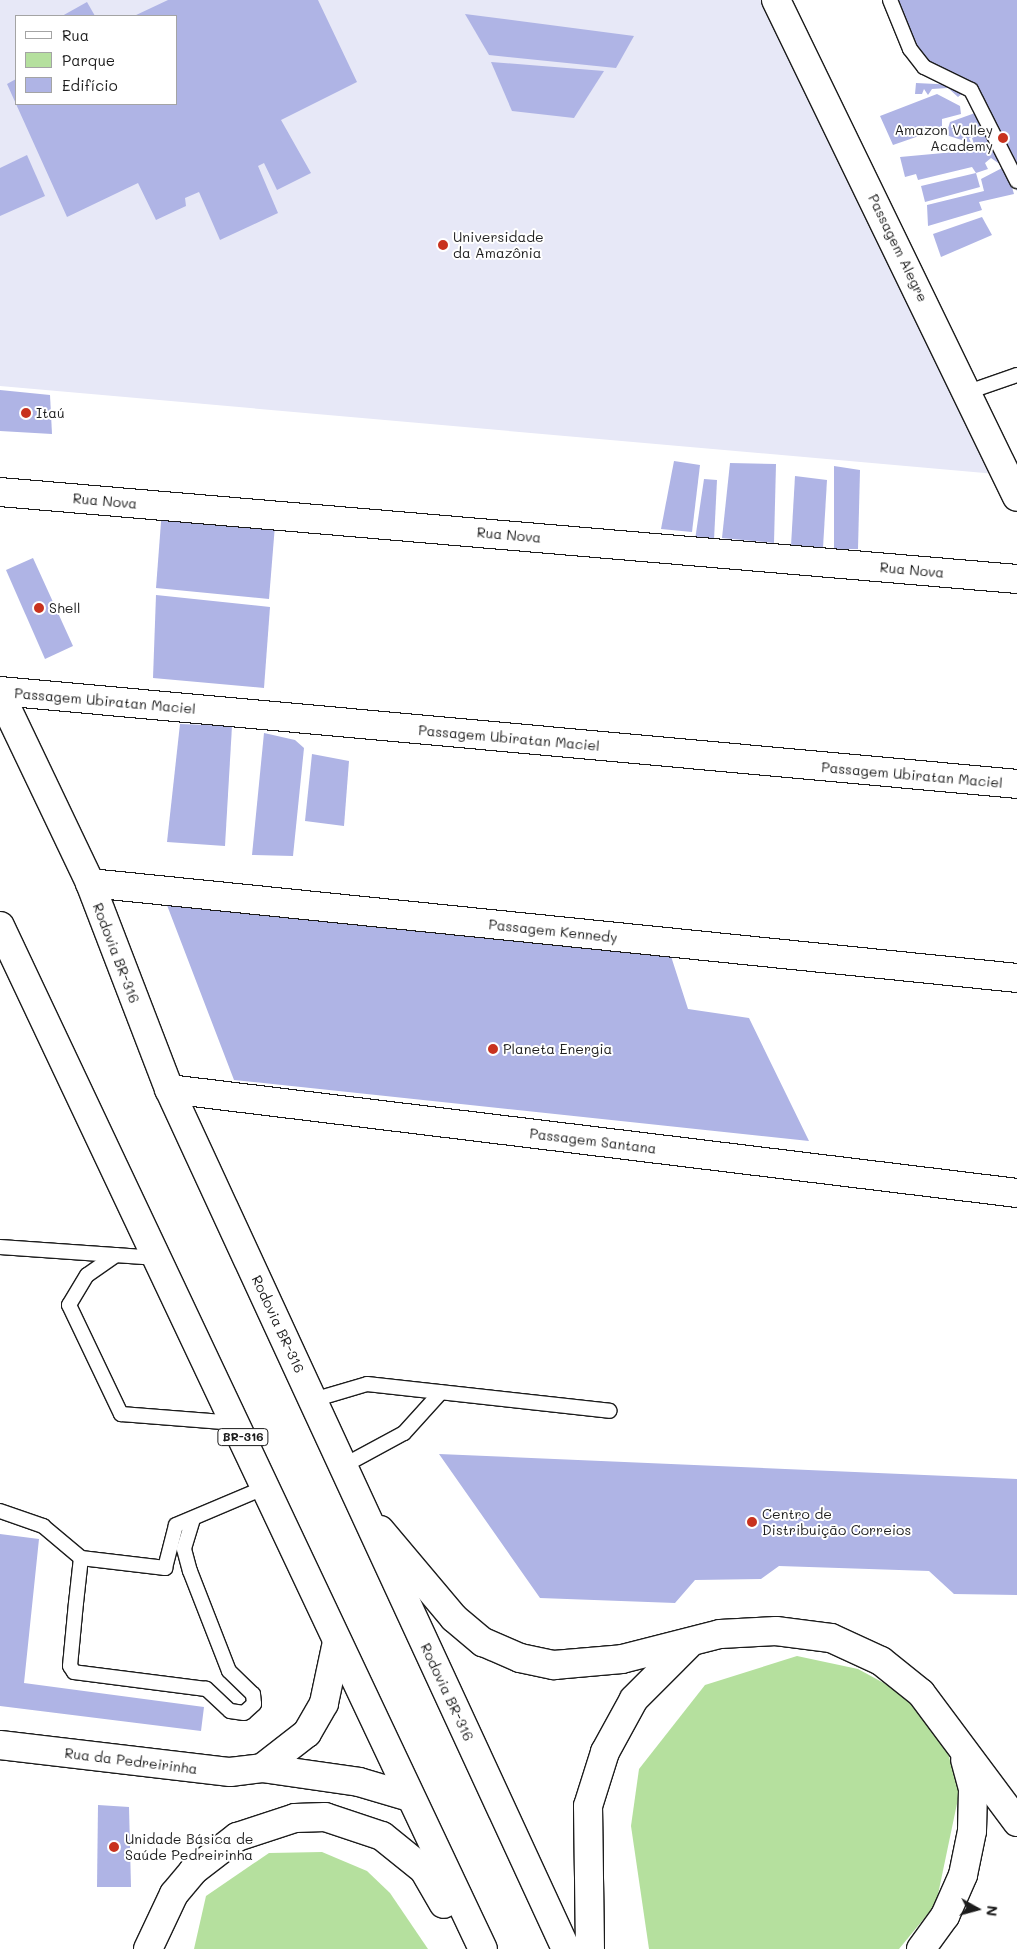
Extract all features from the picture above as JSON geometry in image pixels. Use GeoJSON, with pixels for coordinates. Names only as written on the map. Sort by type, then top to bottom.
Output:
{"type":"FeatureCollection","features":[{"type":"Feature","properties":{"kind":"main road","name":"Passagem Alegre"},"geometry":{"type":"LineString","coordinates":[[776,0],[968,392],[1017,497]]}},
{"type":"Feature","properties":{"kind":"main road","name":"Rua Nova"},"geometry":{"type":"LineString","coordinates":[[0,492],[1017,579]]}},
{"type":"Feature","properties":{"kind":"main road","name":"Passagem Ubiratan Maciel"},"geometry":{"type":"LineString","coordinates":[[0,693],[1017,784]]}},
{"type":"Feature","properties":{"kind":"main road","name":"Rodovia BR-316"},"geometry":{"type":"LineString","coordinates":[[0,693],[90,883],[169,1089],[566,1949]]}},
{"type":"Feature","properties":{"kind":"main road","name":"Passagem Kennedy"},"geometry":{"type":"LineString","coordinates":[[90,883],[1017,978]]}},
{"type":"Feature","properties":{"kind":"main road","name":"BR-316"},"geometry":{"type":"LineString","coordinates":[[0,926],[159,1258],[337,1642],[483,1949]]}},
{"type":"Feature","properties":{"kind":"main road","name":"Passagem Santana"},"geometry":{"type":"LineString","coordinates":[[169,1089],[1017,1193]]}},
{"type":"Feature","properties":{"kind":"main road"},"geometry":{"type":"LineString","coordinates":[[366,1518],[392,1541],[454,1618],[483,1642],[520,1658],[554,1665],[612,1660],[692,1641],[776,1630],[831,1638],[881,1661],[921,1692],[960,1739],[1017,1822]]}},
{"type":"Feature","properties":{"kind":"main road"},"geometry":{"type":"LineString","coordinates":[[590,1949],[588,1806],[605,1752],[634,1699],[692,1641]]}},
{"type":"Feature","properties":{"kind":"main road","name":"Rua da Pedreirinha"},"geometry":{"type":"LineString","coordinates":[[262,1768],[307,1734],[324,1704],[337,1642]]}},
{"type":"Feature","properties":{"kind":"main road"},"geometry":{"type":"LineString","coordinates":[[921,1949],[945,1916],[963,1875],[972,1831],[972,1789],[960,1739]]}},
{"type":"Feature","properties":{"kind":"main road","name":"Rua da Pedreirinha"},"geometry":{"type":"LineString","coordinates":[[0,1746],[230,1772],[262,1768],[359,1782],[410,1797]]}},
{"type":"Feature","properties":{"kind":"main road"},"geometry":{"type":"LineString","coordinates":[[148,1949],[174,1894],[213,1854],[263,1827],[295,1818],[325,1817],[382,1836],[403,1851],[424,1870],[472,1949]]}},
{"type":"Feature","properties":{"kind":"lane"},"geometry":{"type":"LineString","coordinates":[[890,0],[910,50],[924,67],[971,90],[1017,181]]}},
{"type":"Feature","properties":{"kind":"lane"},"geometry":{"type":"LineString","coordinates":[[968,392],[1017,375]]}},
{"type":"Feature","properties":{"kind":"lane"},"geometry":{"type":"LineString","coordinates":[[0,1247],[159,1258]]}},
{"type":"Feature","properties":{"kind":"lane"},"geometry":{"type":"LineString","coordinates":[[116,1256],[87,1275],[69,1305],[121,1414],[236,1423]]}},
{"type":"Feature","properties":{"kind":"lane"},"geometry":{"type":"LineString","coordinates":[[313,1400],[367,1384],[610,1411]]}},
{"type":"Feature","properties":{"kind":"lane"},"geometry":{"type":"LineString","coordinates":[[343,1466],[404,1432],[441,1392]]}},
{"type":"Feature","properties":{"kind":"lane"},"geometry":{"type":"LineString","coordinates":[[165,1568],[176,1526],[266,1487]]}},
{"type":"Feature","properties":{"kind":"lane"},"geometry":{"type":"LineString","coordinates":[[0,1511],[43,1526],[80,1558],[190,1571]]}},
{"type":"Feature","properties":{"kind":"lane"},"geometry":{"type":"LineString","coordinates":[[80,1558],[70,1666],[74,1672],[206,1689],[230,1711],[249,1711],[253,1694],[229,1671],[190,1571],[184,1550],[192,1519]]}},
{"type":"Feature","properties":{"kind":"shaded area","name":"Universidade da Amazônia"},"geometry":{"type":"Polygon","coordinates":[[[0,0],[770,0],[996,474],[0,386],[0,0]]]}},
{"type":"Feature","properties":{"kind":"green space"},"geometry":{"type":"Polygon","coordinates":[[[797,1656],[858,1669],[937,1712],[959,1794],[936,1904],[899,1949],[649,1949],[631,1826],[639,1769],[705,1685],[797,1656]]]}},
{"type":"Feature","properties":{"kind":"green space"},"geometry":{"type":"Polygon","coordinates":[[[322,1852],[367,1871],[390,1893],[428,1949],[194,1949],[206,1896],[269,1853],[322,1852]]]}},
{"type":"Feature","properties":{"kind":"building"},"geometry":{"type":"Polygon","coordinates":[[[168,0],[318,0],[357,82],[281,120],[311,173],[277,190],[264,163],[258,166],[278,213],[220,240],[199,192],[185,198],[186,206],[156,220],[138,183],[67,217],[16,105],[178,105],[178,15],[136,15],[168,0]]]}},
{"type":"Feature","properties":{"kind":"building","name":"Amazon Valley Academy"},"geometry":{"type":"Polygon","coordinates":[[[890,0],[1017,0],[1017,191],[1008,174],[1014,194],[979,202],[982,210],[928,226],[927,205],[984,191],[981,179],[1004,167],[991,158],[985,163],[988,169],[976,173],[972,167],[918,180],[916,174],[905,177],[900,157],[976,150],[972,138],[985,132],[969,138],[971,143],[946,135],[950,122],[975,113],[960,85],[910,49],[890,0]]]}},
{"type":"Feature","properties":{"kind":"building"},"geometry":{"type":"Polygon","coordinates":[[[87,2],[94,15],[64,15],[87,2]]]}},
{"type":"Feature","properties":{"kind":"building"},"geometry":{"type":"Polygon","coordinates":[[[465,14],[634,36],[616,68],[489,55],[465,14]]]}},
{"type":"Feature","properties":{"kind":"building"},"geometry":{"type":"Polygon","coordinates":[[[491,62],[604,71],[574,118],[512,111],[491,62]]]}},
{"type":"Feature","properties":{"kind":"building"},"geometry":{"type":"Polygon","coordinates":[[[15,80],[15,102],[7,84],[15,80]]]}},
{"type":"Feature","properties":{"kind":"building"},"geometry":{"type":"Polygon","coordinates":[[[916,83],[956,85],[963,93],[958,97],[948,88],[932,89],[928,95],[924,89],[922,94],[915,94],[916,83]]]}},
{"type":"Feature","properties":{"kind":"building"},"geometry":{"type":"Polygon","coordinates":[[[937,94],[960,106],[961,114],[942,119],[942,128],[893,145],[880,116],[937,94]]]}},
{"type":"Feature","properties":{"kind":"building"},"geometry":{"type":"Polygon","coordinates":[[[27,155],[45,196],[0,216],[0,168],[27,155]]]}},
{"type":"Feature","properties":{"kind":"building"},"geometry":{"type":"Polygon","coordinates":[[[976,173],[980,187],[925,202],[921,186],[976,173]]]}},
{"type":"Feature","properties":{"kind":"building"},"geometry":{"type":"Polygon","coordinates":[[[982,217],[992,235],[941,257],[933,234],[982,217]]]}},
{"type":"Feature","properties":{"kind":"building","name":"Itaú"},"geometry":{"type":"Polygon","coordinates":[[[0,390],[50,395],[52,434],[0,431],[0,390]]]}},
{"type":"Feature","properties":{"kind":"building"},"geometry":{"type":"Polygon","coordinates":[[[674,461],[700,465],[692,532],[661,529],[674,461]]]}},
{"type":"Feature","properties":{"kind":"building"},"geometry":{"type":"Polygon","coordinates":[[[730,463],[776,464],[774,543],[722,538],[730,463]]]}},
{"type":"Feature","properties":{"kind":"building"},"geometry":{"type":"Polygon","coordinates":[[[834,466],[860,470],[858,549],[834,549],[834,466]]]}},
{"type":"Feature","properties":{"kind":"building"},"geometry":{"type":"Polygon","coordinates":[[[795,476],[827,480],[823,548],[791,546],[795,476]]]}},
{"type":"Feature","properties":{"kind":"building"},"geometry":{"type":"Polygon","coordinates":[[[704,479],[717,480],[714,540],[695,540],[704,479]]]}},
{"type":"Feature","properties":{"kind":"building"},"geometry":{"type":"Polygon","coordinates":[[[162,509],[275,525],[269,599],[156,588],[162,509]]]}},
{"type":"Feature","properties":{"kind":"building","name":"Shell"},"geometry":{"type":"Polygon","coordinates":[[[33,558],[73,646],[45,659],[6,570],[33,558]]]}},
{"type":"Feature","properties":{"kind":"building"},"geometry":{"type":"Polygon","coordinates":[[[156,595],[270,607],[264,688],[153,678],[156,595]]]}},
{"type":"Feature","properties":{"kind":"building"},"geometry":{"type":"Polygon","coordinates":[[[180,724],[232,726],[225,846],[167,842],[180,724]]]}},
{"type":"Feature","properties":{"kind":"building"},"geometry":{"type":"Polygon","coordinates":[[[264,733],[295,740],[304,748],[293,856],[252,855],[264,733]]]}},
{"type":"Feature","properties":{"kind":"building"},"geometry":{"type":"Polygon","coordinates":[[[312,754],[349,761],[344,826],[305,821],[312,754]]]}},
{"type":"Feature","properties":{"kind":"building","name":"Planeta Energia"},"geometry":{"type":"Polygon","coordinates":[[[165,900],[669,950],[688,1009],[749,1018],[809,1141],[234,1080],[165,900]]]}},
{"type":"Feature","properties":{"kind":"building","name":"Centro de Distribuição Correios"},"geometry":{"type":"Polygon","coordinates":[[[439,1454],[1017,1479],[1017,1595],[954,1594],[929,1571],[779,1566],[761,1579],[695,1580],[675,1603],[540,1598],[439,1454]]]}},
{"type":"Feature","properties":{"kind":"building"},"geometry":{"type":"Polygon","coordinates":[[[0,1534],[39,1539],[24,1683],[204,1707],[201,1731],[0,1706],[0,1534]]]}},
{"type":"Feature","properties":{"kind":"building","name":"Unidade Básica de Saúde Pedreirinha"},"geometry":{"type":"Polygon","coordinates":[[[98,1805],[129,1807],[131,1887],[97,1887],[98,1805]]]}},
{"type":"Feature","properties":{"kind":"place","name":"Amazon Valley Academy"},"geometry":{"type":"Point","coordinates":[1003,138]}},
{"type":"Feature","properties":{"kind":"place","name":"Universidade da Amazônia"},"geometry":{"type":"Point","coordinates":[443,245]}},
{"type":"Feature","properties":{"kind":"place","name":"Itaú"},"geometry":{"type":"Point","coordinates":[26,413]}},
{"type":"Feature","properties":{"kind":"place","name":"Shell"},"geometry":{"type":"Point","coordinates":[39,608]}},
{"type":"Feature","properties":{"kind":"place","name":"Planeta Energia"},"geometry":{"type":"Point","coordinates":[493,1049]}},
{"type":"Feature","properties":{"kind":"place","name":"Centro de Distribuição Correios"},"geometry":{"type":"Point","coordinates":[752,1522]}},
{"type":"Feature","properties":{"kind":"place","name":"Unidade Básica de Saúde Pedreirinha"},"geometry":{"type":"Point","coordinates":[114,1847]}}]}
